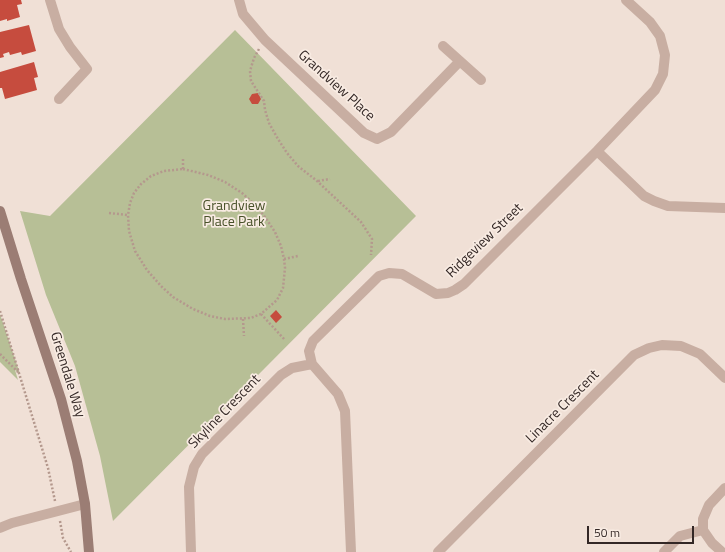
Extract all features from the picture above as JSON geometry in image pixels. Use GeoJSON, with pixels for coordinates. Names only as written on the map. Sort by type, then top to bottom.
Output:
{"type":"FeatureCollection","features":[{"type":"Feature","properties":{"kind":"street"},"geometry":{"type":"LineString","coordinates":[[50,0],[59,29],[70,47],[87,69],[59,99]]}},
{"type":"Feature","properties":{"kind":"street","name":"Grandview Place"},"geometry":{"type":"LineString","coordinates":[[239,0],[243,14],[265,40],[364,133],[377,139],[391,132],[460,62]]}},
{"type":"Feature","properties":{"kind":"street","name":"Ridgeview Street"},"geometry":{"type":"LineString","coordinates":[[312,364],[309,351],[313,341],[379,276],[390,273],[402,274],[436,294],[448,293],[464,284],[655,90],[663,74],[665,55],[660,36],[650,22],[626,0]]}},
{"type":"Feature","properties":{"kind":"street"},"geometry":{"type":"LineString","coordinates":[[443,46],[480,80]]}},
{"type":"Feature","properties":{"kind":"street"},"geometry":{"type":"LineString","coordinates":[[596,151],[644,196],[654,201],[668,206],[725,208]]}},
{"type":"Feature","properties":{"kind":"street","name":"Greendale Way"},"geometry":{"type":"LineString","coordinates":[[0,211],[61,399],[77,461],[85,504],[89,552]]}},
{"type":"Feature","properties":{"kind":"street","name":"Linacre Crescent"},"geometry":{"type":"LineString","coordinates":[[438,552],[634,355],[649,348],[662,345],[681,346],[700,354],[725,378]]}},
{"type":"Feature","properties":{"kind":"street"},"geometry":{"type":"LineString","coordinates":[[312,364],[338,394],[345,410],[351,552]]}},
{"type":"Feature","properties":{"kind":"street","name":"Skyline Crescent"},"geometry":{"type":"LineString","coordinates":[[191,552],[189,487],[194,467],[202,454],[281,375],[292,368],[312,364]]}},
{"type":"Feature","properties":{"kind":"street"},"geometry":{"type":"LineString","coordinates":[[722,552],[712,543],[702,530],[703,519],[709,505],[725,488]]}},
{"type":"Feature","properties":{"kind":"street"},"geometry":{"type":"LineString","coordinates":[[0,528],[12,523],[85,504]]}},
{"type":"Feature","properties":{"kind":"street"},"geometry":{"type":"LineString","coordinates":[[664,552],[680,536],[702,530]]}},
{"type":"Feature","properties":{"kind":"path"},"geometry":{"type":"LineString","coordinates":[[265,40],[254,58],[250,71],[251,81],[264,101],[269,123],[278,139],[298,166],[361,222],[372,239],[371,255]]}},
{"type":"Feature","properties":{"kind":"path"},"geometry":{"type":"LineString","coordinates":[[183,157],[183,169]]}},
{"type":"Feature","properties":{"kind":"path"},"geometry":{"type":"LineString","coordinates":[[183,169],[208,175],[225,182],[253,203],[265,217],[281,246],[285,273],[283,288],[277,300],[261,314],[243,319],[225,320],[193,309],[173,297],[147,270],[135,251],[129,231],[128,215],[130,203],[141,184],[151,176],[164,171],[183,169]]}},
{"type":"Feature","properties":{"kind":"path"},"geometry":{"type":"LineString","coordinates":[[317,182],[330,179]]}},
{"type":"Feature","properties":{"kind":"path"},"geometry":{"type":"LineString","coordinates":[[108,213],[128,215]]}},
{"type":"Feature","properties":{"kind":"path"},"geometry":{"type":"LineString","coordinates":[[284,259],[298,256]]}},
{"type":"Feature","properties":{"kind":"path"},"geometry":{"type":"LineString","coordinates":[[0,311],[48,468],[54,496]]}},
{"type":"Feature","properties":{"kind":"path"},"geometry":{"type":"LineString","coordinates":[[261,314],[285,340]]}},
{"type":"Feature","properties":{"kind":"path"},"geometry":{"type":"LineString","coordinates":[[243,319],[244,336]]}},
{"type":"Feature","properties":{"kind":"path"},"geometry":{"type":"LineString","coordinates":[[0,354],[20,374]]}},
{"type":"Feature","properties":{"kind":"path"},"geometry":{"type":"LineString","coordinates":[[62,531],[63,538],[70,552]]}},
{"type":"Feature","properties":{"kind":"green space","name":"Grandview Place Park"},"geometry":{"type":"Polygon","coordinates":[[[235,30],[416,216],[113,521],[100,456],[75,366],[46,295],[20,211],[50,216],[235,30]]]}},
{"type":"Feature","properties":{"kind":"green space"},"geometry":{"type":"Polygon","coordinates":[[[0,314],[20,374],[15,370],[18,380],[0,362],[0,314]]]}},
{"type":"Feature","properties":{"kind":"building"},"geometry":{"type":"Polygon","coordinates":[[[0,0],[21,0],[22,4],[17,5],[20,17],[7,21],[7,19],[0,21],[0,0]]]}},
{"type":"Feature","properties":{"kind":"building"},"geometry":{"type":"Polygon","coordinates":[[[29,25],[36,51],[22,55],[21,52],[10,55],[9,52],[3,54],[4,57],[0,58],[0,32],[29,25]]]}},
{"type":"Feature","properties":{"kind":"building"},"geometry":{"type":"Polygon","coordinates":[[[34,62],[38,77],[34,78],[37,90],[5,99],[2,88],[0,88],[0,72],[34,62]]]}},
{"type":"Feature","properties":{"kind":"building"},"geometry":{"type":"Polygon","coordinates":[[[258,93],[261,99],[258,104],[252,104],[249,99],[252,94],[258,93]]]}},
{"type":"Feature","properties":{"kind":"building"},"geometry":{"type":"Polygon","coordinates":[[[276,310],[282,317],[276,323],[270,316],[276,310]]]}}]}
